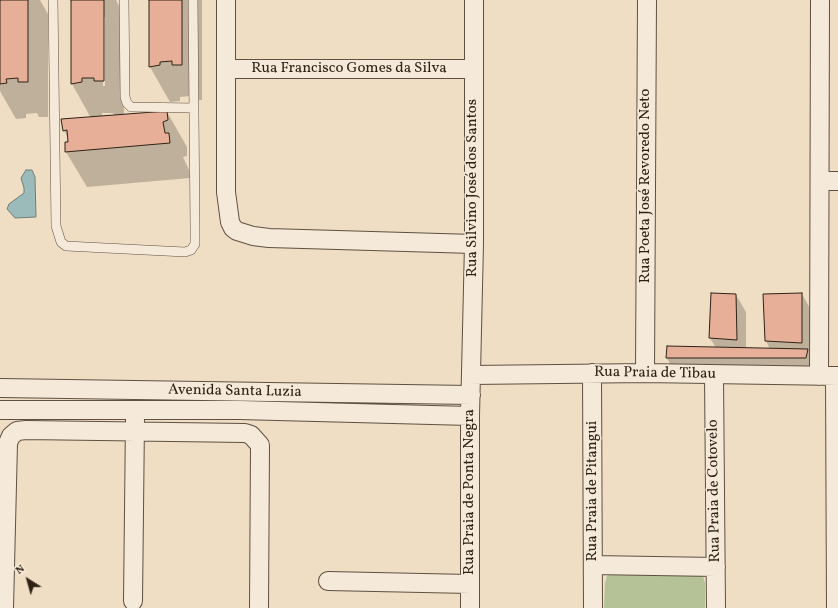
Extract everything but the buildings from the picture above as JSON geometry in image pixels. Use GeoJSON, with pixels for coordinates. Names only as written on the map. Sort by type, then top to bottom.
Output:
{"type":"FeatureCollection","features":[{"type":"Feature","properties":{"kind":"street"},"geometry":{"type":"LineString","coordinates":[[226,0],[226,192],[230,222],[233,228],[237,231],[253,236],[474,244]]}},
{"type":"Feature","properties":{"kind":"street","name":"Rua Silvino José dos Santos"},"geometry":{"type":"LineString","coordinates":[[471,375],[474,244],[474,0]]}},
{"type":"Feature","properties":{"kind":"street","name":"Rua Poeta José Revoredo Neto"},"geometry":{"type":"LineString","coordinates":[[645,373],[647,0]]}},
{"type":"Feature","properties":{"kind":"street"},"geometry":{"type":"LineString","coordinates":[[820,0],[829,181],[836,608]]}},
{"type":"Feature","properties":{"kind":"street","name":"Rua Francisco Gomes da Silva"},"geometry":{"type":"LineString","coordinates":[[226,69],[473,70]]}},
{"type":"Feature","properties":{"kind":"street","name":"Rua Praia de Tibau"},"geometry":{"type":"LineString","coordinates":[[471,375],[645,373],[831,376]]}},
{"type":"Feature","properties":{"kind":"street","name":"Rua Praia de Pitangui"},"geometry":{"type":"LineString","coordinates":[[592,374],[593,608]]}},
{"type":"Feature","properties":{"kind":"street","name":"Rua Praia de Ponta Negra"},"geometry":{"type":"LineString","coordinates":[[470,608],[471,375]]}},
{"type":"Feature","properties":{"kind":"street","name":"Rua Praia de Cotovelo"},"geometry":{"type":"LineString","coordinates":[[714,375],[716,608]]}},
{"type":"Feature","properties":{"kind":"street","name":"Avenida Santa Luzia"},"geometry":{"type":"LineString","coordinates":[[0,388],[471,395]]}},
{"type":"Feature","properties":{"kind":"street","name":"Avenida Santa Luzia"},"geometry":{"type":"LineString","coordinates":[[0,410],[239,410],[470,416]]}},
{"type":"Feature","properties":{"kind":"street"},"geometry":{"type":"LineString","coordinates":[[133,601],[135,410]]}},
{"type":"Feature","properties":{"kind":"street"},"geometry":{"type":"LineString","coordinates":[[4,608],[8,443],[11,436],[17,431],[26,430],[245,433],[256,439],[260,445],[259,608]]}},
{"type":"Feature","properties":{"kind":"street"},"geometry":{"type":"LineString","coordinates":[[593,565],[716,567]]}},
{"type":"Feature","properties":{"kind":"street"},"geometry":{"type":"LineString","coordinates":[[328,581],[470,584]]}},
{"type":"Feature","properties":{"kind":"lane"},"geometry":{"type":"LineString","coordinates":[[53,0],[56,226],[61,242],[66,246],[185,252],[191,250],[195,244],[193,0]]}},
{"type":"Feature","properties":{"kind":"lane"},"geometry":{"type":"LineString","coordinates":[[124,0],[125,97],[127,103],[131,107],[194,108]]}},
{"type":"Feature","properties":{"kind":"green space"},"geometry":{"type":"Polygon","coordinates":[[[611,574],[703,576],[705,583],[705,608],[604,608],[605,583],[607,576],[611,574]]]}},
{"type":"Feature","properties":{"kind":"water"},"geometry":{"type":"Polygon","coordinates":[[[26,170],[32,170],[35,177],[36,217],[15,218],[7,209],[9,204],[24,193],[21,178],[26,170]]]}}]}
